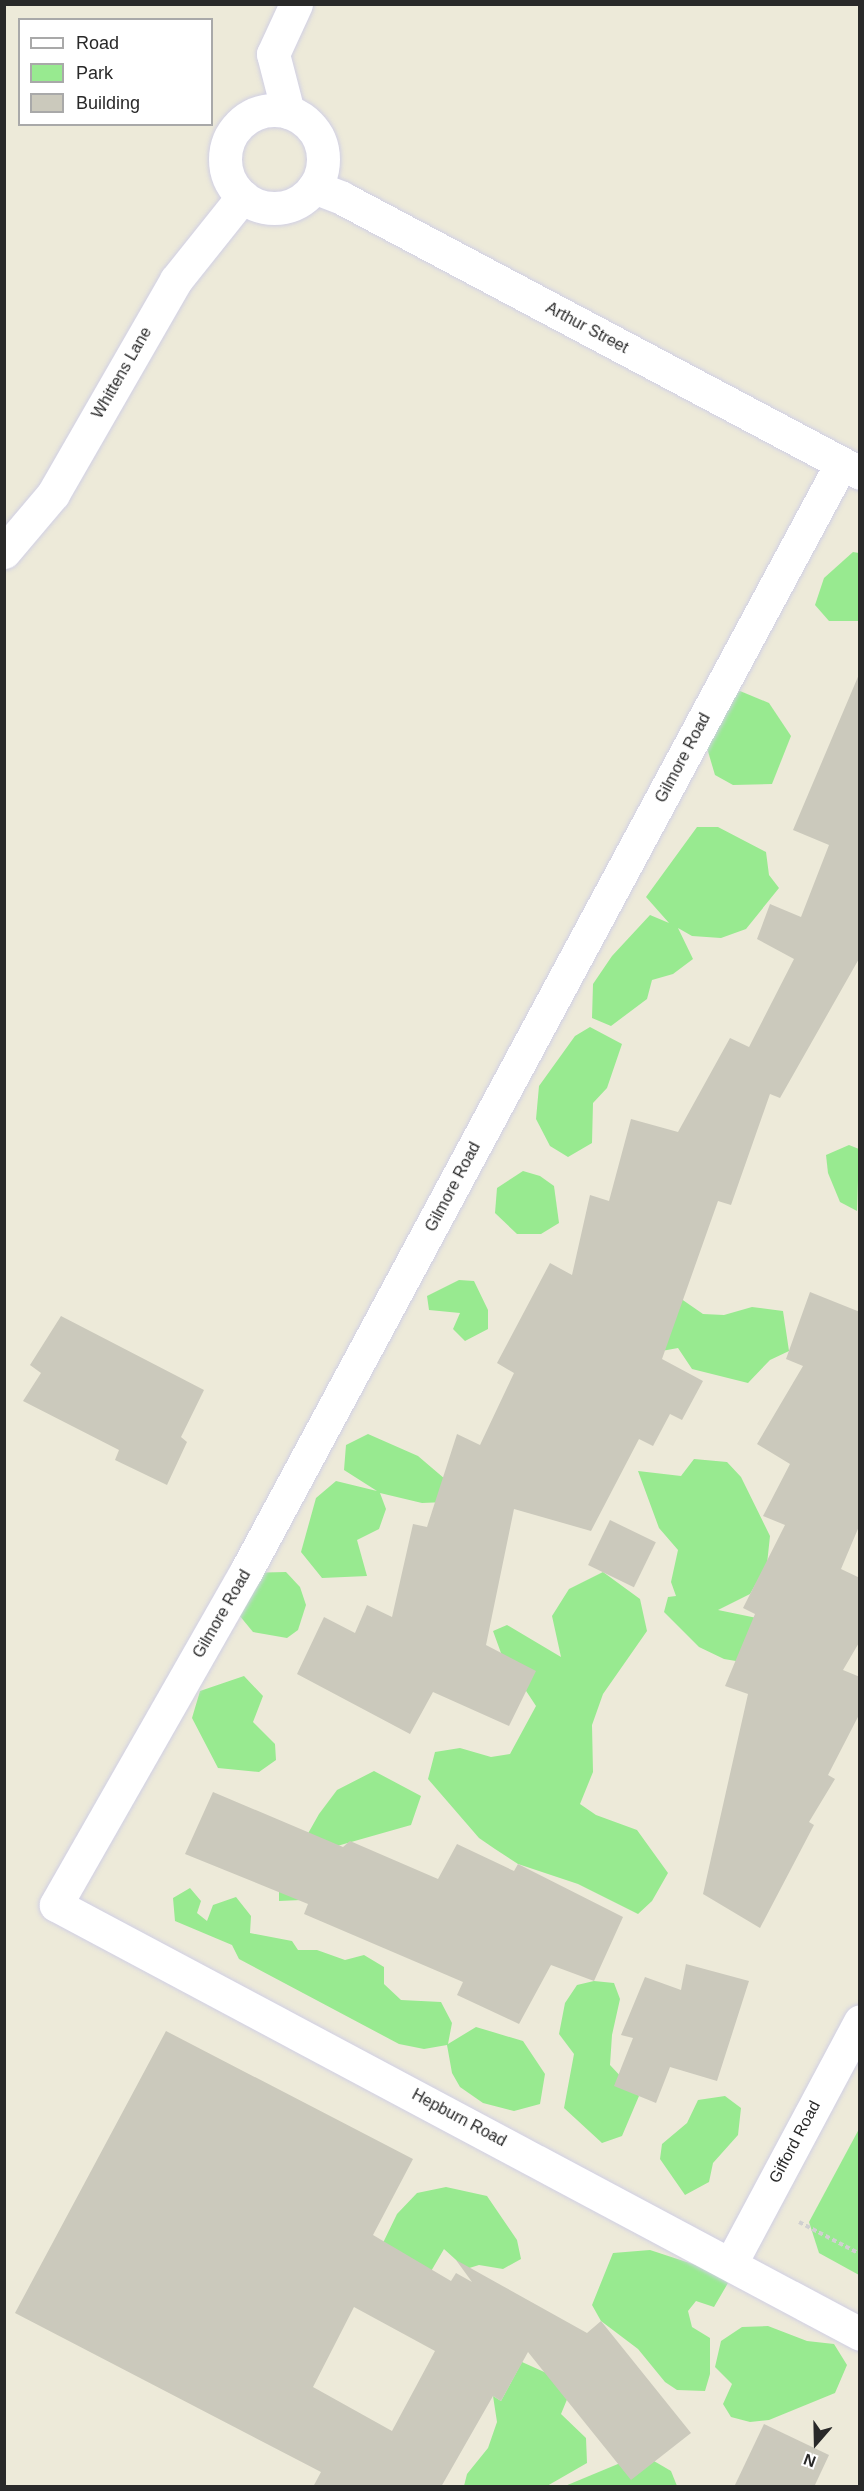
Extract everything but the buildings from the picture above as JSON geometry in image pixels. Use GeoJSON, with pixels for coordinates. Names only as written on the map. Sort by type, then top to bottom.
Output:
{"type":"FeatureCollection","features":[{"type":"Feature","properties":{"kind":"street"},"geometry":{"type":"LineString","coordinates":[[288,112],[273,54],[296,4]]}},
{"type":"Feature","properties":{"kind":"street"},"geometry":{"type":"LineString","coordinates":[[288,112],[313,130],[320,145],[323,161],[314,187],[297,202],[282,208],[264,208],[243,196],[229,179],[225,164],[232,134],[256,114],[288,112]]}},
{"type":"Feature","properties":{"kind":"street","name":"Arthur Street"},"geometry":{"type":"LineString","coordinates":[[314,187],[342,198],[850,468]]}},
{"type":"Feature","properties":{"kind":"street","name":"Whittens Lane"},"geometry":{"type":"LineString","coordinates":[[4,552],[53,494],[176,280],[243,196]]}},
{"type":"Feature","properties":{"kind":"street","name":"Gilmore Road"},"geometry":{"type":"LineString","coordinates":[[56,1905],[245,1573],[850,468]]}},
{"type":"Feature","properties":{"kind":"street","name":"Hepburn Road"},"geometry":{"type":"LineString","coordinates":[[56,1905],[731,2263],[860,2334]]}},
{"type":"Feature","properties":{"kind":"street","name":"Gifford Road"},"geometry":{"type":"LineString","coordinates":[[731,2263],[860,2021]]}},
{"type":"Feature","properties":{"kind":"path"},"geometry":{"type":"LineString","coordinates":[[762,2204],[860,2254]]}},
{"type":"Feature","properties":{"kind":"green space"},"geometry":{"type":"Polygon","coordinates":[[[853,552],[859,553],[859,621],[829,621],[815,605],[824,578],[853,552]]]}},
{"type":"Feature","properties":{"kind":"green space"},"geometry":{"type":"Polygon","coordinates":[[[740,691],[769,703],[791,736],[772,784],[733,785],[715,775],[704,738],[718,709],[740,691]]]}},
{"type":"Feature","properties":{"kind":"green space"},"geometry":{"type":"Polygon","coordinates":[[[697,827],[718,827],[766,852],[769,875],[779,888],[746,929],[721,938],[692,936],[678,928],[693,959],[673,974],[652,980],[647,999],[611,1026],[592,1018],[593,984],[612,956],[650,915],[669,923],[646,897],[697,827]]]}},
{"type":"Feature","properties":{"kind":"green space"},"geometry":{"type":"Polygon","coordinates":[[[590,1027],[622,1044],[607,1088],[593,1103],[592,1143],[568,1157],[550,1146],[536,1119],[539,1086],[575,1036],[590,1027]]]}},
{"type":"Feature","properties":{"kind":"green space"},"geometry":{"type":"Polygon","coordinates":[[[849,1145],[859,1149],[857,1211],[840,1202],[828,1173],[826,1155],[849,1145]]]}},
{"type":"Feature","properties":{"kind":"green space"},"geometry":{"type":"Polygon","coordinates":[[[523,1171],[540,1176],[554,1186],[559,1223],[541,1234],[517,1234],[495,1213],[497,1188],[523,1171]]]}},
{"type":"Feature","properties":{"kind":"green space"},"geometry":{"type":"Polygon","coordinates":[[[459,1280],[474,1281],[488,1310],[488,1329],[465,1341],[453,1329],[460,1313],[429,1310],[427,1296],[459,1280]]]}},
{"type":"Feature","properties":{"kind":"green space"},"geometry":{"type":"Polygon","coordinates":[[[664,1287],[703,1314],[724,1315],[752,1307],[783,1311],[789,1351],[770,1360],[748,1383],[692,1369],[678,1348],[645,1354],[664,1287]]]}},
{"type":"Feature","properties":{"kind":"green space"},"geometry":{"type":"Polygon","coordinates":[[[368,1434],[418,1456],[452,1485],[445,1502],[422,1503],[380,1493],[386,1509],[379,1529],[357,1540],[367,1576],[322,1578],[301,1552],[316,1498],[336,1481],[377,1491],[344,1470],[346,1445],[368,1434]]]}},
{"type":"Feature","properties":{"kind":"green space"},"geometry":{"type":"Polygon","coordinates":[[[694,1459],[727,1462],[741,1477],[770,1536],[767,1564],[750,1594],[718,1610],[771,1621],[777,1668],[724,1659],[699,1647],[664,1612],[668,1597],[676,1596],[671,1582],[678,1550],[659,1528],[638,1471],[681,1476],[694,1459]]]}},
{"type":"Feature","properties":{"kind":"green space"},"geometry":{"type":"Polygon","coordinates":[[[286,1572],[300,1587],[306,1605],[298,1630],[287,1638],[253,1632],[239,1615],[245,1573],[286,1572]]]}},
{"type":"Feature","properties":{"kind":"green space"},"geometry":{"type":"Polygon","coordinates":[[[603,1572],[640,1599],[647,1631],[603,1694],[592,1725],[593,1772],[580,1804],[596,1815],[637,1830],[668,1873],[652,1901],[638,1914],[578,1884],[518,1864],[479,1838],[428,1779],[435,1752],[460,1748],[491,1757],[510,1754],[536,1706],[501,1653],[493,1631],[507,1625],[561,1657],[552,1616],[569,1589],[603,1572]]]}},
{"type":"Feature","properties":{"kind":"green space"},"geometry":{"type":"Polygon","coordinates":[[[244,1676],[263,1696],[253,1722],[275,1744],[276,1760],[259,1772],[218,1768],[192,1718],[200,1691],[244,1676]]]}},
{"type":"Feature","properties":{"kind":"green space"},"geometry":{"type":"Polygon","coordinates":[[[374,1771],[421,1796],[411,1825],[330,1848],[301,1900],[279,1901],[279,1885],[319,1814],[337,1790],[374,1771]]]}},
{"type":"Feature","properties":{"kind":"green space"},"geometry":{"type":"Polygon","coordinates":[[[190,1888],[201,1901],[197,1913],[207,1921],[213,1905],[236,1897],[251,1916],[250,1933],[292,1941],[298,1950],[317,1950],[345,1960],[364,1955],[384,1967],[384,1984],[401,2000],[441,2002],[452,2023],[448,2044],[476,2027],[523,2041],[545,2074],[540,2104],[514,2111],[483,2103],[460,2087],[452,2073],[447,2045],[424,2049],[399,2044],[239,1959],[232,1945],[175,1921],[173,1898],[190,1888]]]}},
{"type":"Feature","properties":{"kind":"green space"},"geometry":{"type":"Polygon","coordinates":[[[594,1981],[614,1983],[620,1999],[612,2035],[610,2065],[639,2096],[622,2136],[602,2143],[564,2108],[574,2054],[559,2034],[565,2003],[577,1985],[594,1981]]]}},
{"type":"Feature","properties":{"kind":"green space"},"geometry":{"type":"Polygon","coordinates":[[[725,2096],[741,2108],[738,2135],[713,2163],[709,2182],[685,2195],[660,2159],[662,2144],[687,2123],[698,2100],[725,2096]]]}},
{"type":"Feature","properties":{"kind":"green space"},"geometry":{"type":"Polygon","coordinates":[[[859,2129],[859,2275],[819,2253],[809,2222],[859,2129]]]}},
{"type":"Feature","properties":{"kind":"green space"},"geometry":{"type":"Polygon","coordinates":[[[446,2187],[487,2196],[517,2240],[521,2259],[503,2269],[479,2265],[466,2269],[444,2249],[416,2297],[381,2247],[397,2214],[417,2193],[446,2187]]]}},
{"type":"Feature","properties":{"kind":"green space"},"geometry":{"type":"Polygon","coordinates":[[[650,2250],[714,2271],[728,2283],[714,2307],[696,2301],[688,2311],[692,2327],[710,2338],[710,2374],[705,2391],[677,2390],[665,2382],[638,2349],[601,2321],[592,2305],[613,2253],[650,2250]]]}},
{"type":"Feature","properties":{"kind":"green space"},"geometry":{"type":"Polygon","coordinates":[[[768,2326],[807,2341],[834,2344],[847,2365],[835,2393],[769,2420],[750,2422],[731,2417],[723,2404],[732,2384],[715,2367],[721,2341],[742,2327],[768,2326]]]}},
{"type":"Feature","properties":{"kind":"green space"},"geometry":{"type":"Polygon","coordinates":[[[522,2362],[573,2385],[561,2414],[586,2438],[587,2463],[547,2486],[464,2486],[467,2474],[488,2448],[497,2422],[493,2396],[501,2401],[522,2362]]]}},
{"type":"Feature","properties":{"kind":"green space"},"geometry":{"type":"Polygon","coordinates":[[[642,2454],[671,2471],[677,2486],[565,2486],[642,2454]]]}}]}
